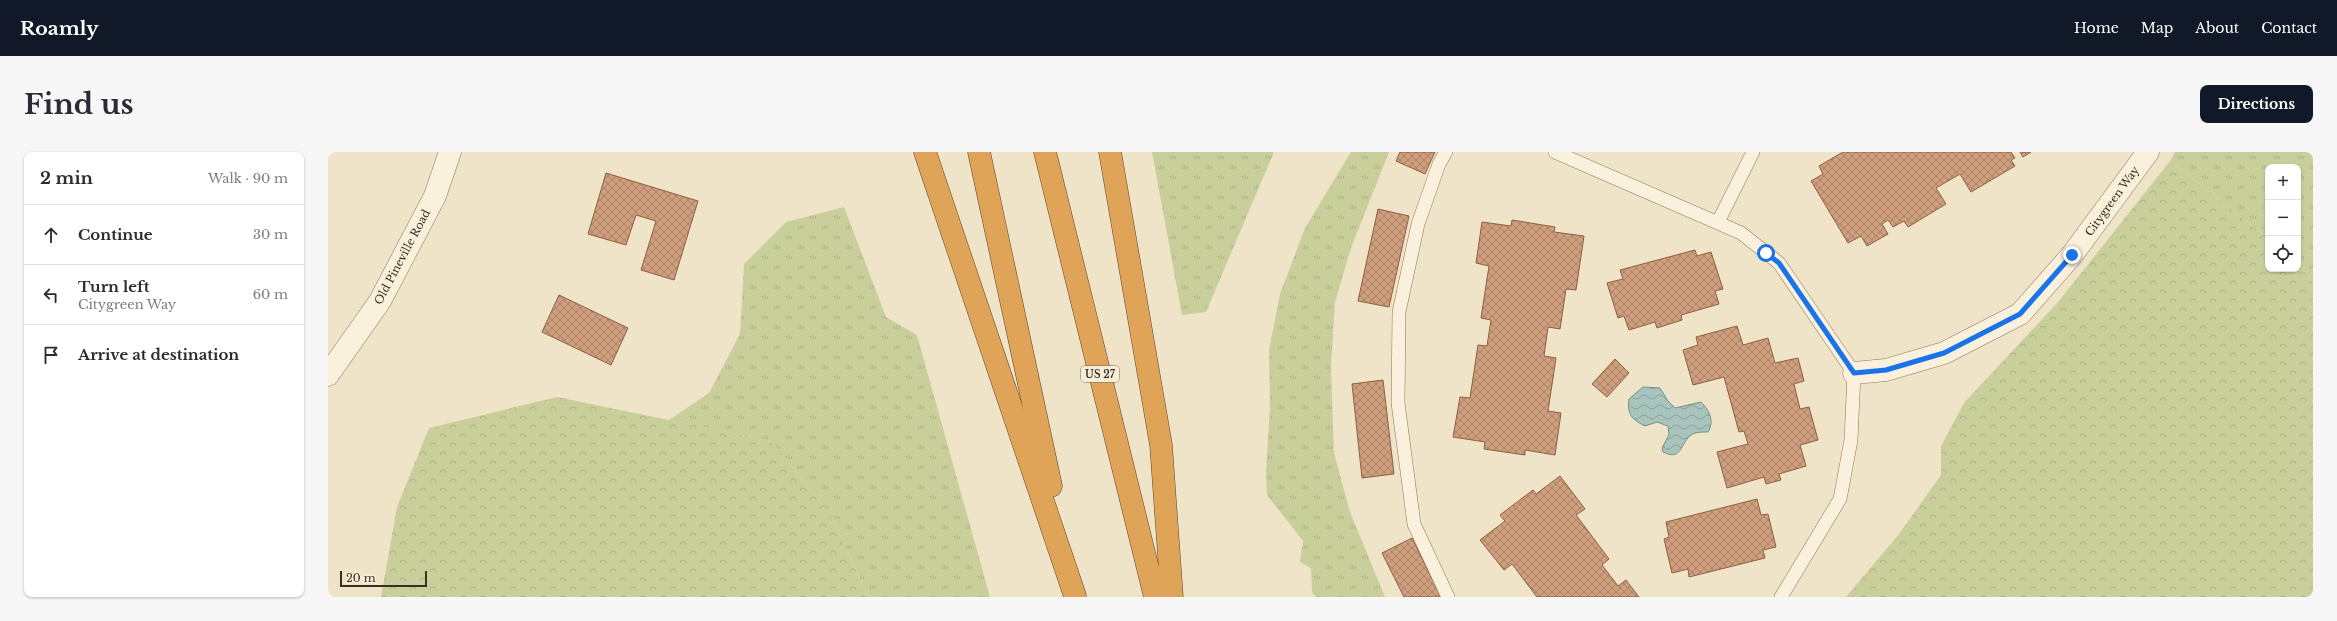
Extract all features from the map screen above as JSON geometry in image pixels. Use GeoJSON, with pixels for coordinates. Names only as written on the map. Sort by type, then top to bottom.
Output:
{"type":"FeatureCollection","features":[{"type":"Feature","properties":{"kind":"highway"},"geometry":{"type":"LineString","coordinates":[[925,152],[1075,596]]}},
{"type":"Feature","properties":{"kind":"highway"},"geometry":{"type":"LineString","coordinates":[[979,152],[1075,596]]}},
{"type":"Feature","properties":{"kind":"highway","name":"US 27"},"geometry":{"type":"LineString","coordinates":[[1045,152],[1155,597]]}},
{"type":"Feature","properties":{"kind":"highway"},"geometry":{"type":"LineString","coordinates":[[1110,152],[1161,445],[1172,597]]}},
{"type":"Feature","properties":{"kind":"street","name":"Old Pineville Road"},"geometry":{"type":"LineString","coordinates":[[328,375],[380,301],[434,196],[450,152]]}},
{"type":"Feature","properties":{"kind":"street","name":"Citygreen Way"},"geometry":{"type":"LineString","coordinates":[[1854,373],[1886,370],[1944,353],[2020,314],[2072,255],[2148,152]]}},
{"type":"Feature","properties":{"kind":"lane"},"geometry":{"type":"LineString","coordinates":[[1446,152],[1440,164],[1418,224],[1399,312],[1398,403],[1414,524],[1448,597]]}},
{"type":"Feature","properties":{"kind":"lane"},"geometry":{"type":"LineString","coordinates":[[1555,152],[1741,233],[1779,263],[1854,373],[1851,440],[1840,499],[1781,597]]}},
{"type":"Feature","properties":{"kind":"lane"},"geometry":{"type":"LineString","coordinates":[[1718,222],[1753,152]]}},
{"type":"Feature","properties":{"kind":"green space"},"geometry":{"type":"Polygon","coordinates":[[[1152,152],[1274,152],[1206,312],[1182,315],[1152,152]]]}},
{"type":"Feature","properties":{"kind":"green space"},"geometry":{"type":"Polygon","coordinates":[[[1351,152],[1389,152],[1351,248],[1335,302],[1331,367],[1334,453],[1350,512],[1385,597],[1317,597],[1312,593],[1311,568],[1300,562],[1303,541],[1267,495],[1266,471],[1270,408],[1269,351],[1280,294],[1305,228],[1351,152]]]}},
{"type":"Feature","properties":{"kind":"green space"},"geometry":{"type":"Polygon","coordinates":[[[2175,152],[2313,152],[2313,282],[2301,268],[2301,164],[2265,164],[2265,236],[2170,161],[2175,152]]]}},
{"type":"Feature","properties":{"kind":"green space"},"geometry":{"type":"Polygon","coordinates":[[[2170,161],[2265,236],[2265,272],[2301,272],[2301,268],[2313,282],[2313,597],[1846,597],[1899,534],[1941,475],[1941,446],[1964,403],[2059,301],[2170,161]]]}},
{"type":"Feature","properties":{"kind":"green space"},"geometry":{"type":"Polygon","coordinates":[[[844,207],[886,317],[917,335],[990,597],[868,597],[831,515],[771,441],[669,420],[709,393],[740,334],[744,264],[786,222],[844,207]]]}},
{"type":"Feature","properties":{"kind":"green space"},"geometry":{"type":"Polygon","coordinates":[[[557,397],[771,441],[831,515],[868,597],[381,597],[397,507],[429,428],[557,397]]]}},
{"type":"Feature","properties":{"kind":"water"},"geometry":{"type":"Polygon","coordinates":[[[1643,387],[1660,388],[1668,401],[1675,408],[1701,402],[1711,420],[1708,432],[1695,433],[1690,436],[1675,454],[1670,455],[1663,452],[1662,448],[1669,435],[1668,426],[1657,422],[1645,426],[1636,421],[1629,412],[1629,399],[1643,387]]]}},
{"type":"Feature","properties":{"kind":"building"},"geometry":{"type":"Polygon","coordinates":[[[1400,152],[1435,152],[1425,174],[1396,161],[1400,152]]]}},
{"type":"Feature","properties":{"kind":"building"},"geometry":{"type":"Polygon","coordinates":[[[1843,152],[2011,152],[2015,158],[2011,160],[2015,166],[1971,192],[1960,174],[1936,188],[1946,204],[1908,227],[1904,221],[1893,227],[1888,220],[1882,224],[1888,234],[1867,246],[1861,236],[1848,243],[1811,181],[1823,174],[1819,166],[1843,152]]]}},
{"type":"Feature","properties":{"kind":"building"},"geometry":{"type":"Polygon","coordinates":[[[2020,152],[2031,152],[2023,157],[2020,152]]]}},
{"type":"Feature","properties":{"kind":"building"},"geometry":{"type":"Polygon","coordinates":[[[606,173],[698,201],[674,280],[641,270],[656,221],[636,215],[626,245],[588,234],[606,173]]]}},
{"type":"Feature","properties":{"kind":"building"},"geometry":{"type":"Polygon","coordinates":[[[1378,209],[1409,216],[1389,307],[1358,301],[1378,209]]]}},
{"type":"Feature","properties":{"kind":"building"},"geometry":{"type":"Polygon","coordinates":[[[1512,220],[1555,227],[1554,232],[1584,236],[1576,290],[1566,289],[1560,329],[1548,327],[1544,356],[1556,358],[1548,411],[1561,413],[1555,455],[1525,450],[1525,455],[1484,449],[1485,442],[1453,437],[1460,397],[1470,398],[1478,345],[1487,346],[1491,320],[1481,318],[1489,266],[1476,263],[1482,222],[1511,226],[1512,220]]]}},
{"type":"Feature","properties":{"kind":"building"},"geometry":{"type":"Polygon","coordinates":[[[1695,250],[1697,256],[1711,252],[1723,289],[1715,291],[1719,304],[1681,315],[1682,320],[1657,328],[1655,322],[1629,330],[1624,316],[1618,318],[1607,283],[1623,279],[1620,270],[1695,250]]]}},
{"type":"Feature","properties":{"kind":"building"},"geometry":{"type":"Polygon","coordinates":[[[559,295],[628,328],[611,365],[542,332],[559,295]]]}},
{"type":"Feature","properties":{"kind":"building"},"geometry":{"type":"Polygon","coordinates":[[[1737,326],[1743,345],[1768,338],[1775,363],[1798,358],[1804,381],[1794,384],[1800,409],[1809,407],[1818,440],[1800,445],[1806,466],[1779,474],[1781,480],[1766,484],[1764,477],[1727,488],[1717,452],[1748,444],[1744,431],[1739,432],[1724,377],[1693,385],[1683,350],[1698,345],[1696,337],[1737,326]]]}},
{"type":"Feature","properties":{"kind":"building"},"geometry":{"type":"Polygon","coordinates":[[[1615,359],[1629,373],[1607,397],[1592,384],[1615,359]]]}},
{"type":"Feature","properties":{"kind":"building"},"geometry":{"type":"Polygon","coordinates":[[[1383,380],[1394,474],[1362,478],[1352,384],[1383,380]]]}},
{"type":"Feature","properties":{"kind":"building"},"geometry":{"type":"Polygon","coordinates":[[[1560,476],[1585,509],[1576,515],[1609,559],[1602,565],[1618,586],[1626,580],[1639,597],[1537,597],[1512,564],[1504,570],[1480,540],[1505,521],[1500,515],[1533,490],[1536,494],[1560,476]]]}},
{"type":"Feature","properties":{"kind":"building"},"geometry":{"type":"Polygon","coordinates":[[[1757,499],[1761,515],[1768,514],[1776,547],[1763,550],[1765,558],[1689,577],[1688,569],[1672,573],[1664,539],[1669,537],[1666,522],[1757,499]]]}},
{"type":"Feature","properties":{"kind":"building"},"geometry":{"type":"Polygon","coordinates":[[[1412,538],[1441,597],[1404,597],[1382,553],[1412,538]]]}},
{"type":"Feature","properties":{"kind":"route"},"geometry":{"type":"LineString","coordinates":[[1766,253],[1779,263],[1854,373],[1886,370],[1944,353],[2020,314],[2072,255]]}}]}
